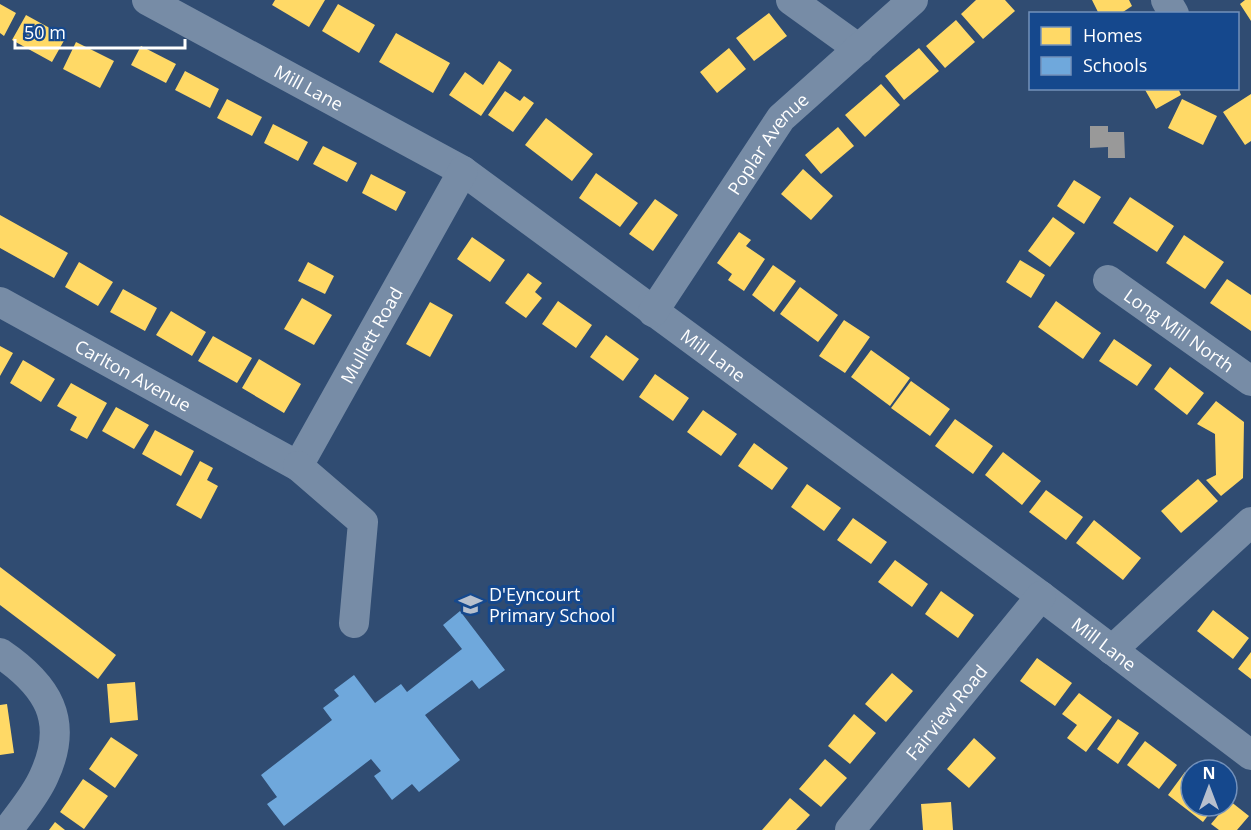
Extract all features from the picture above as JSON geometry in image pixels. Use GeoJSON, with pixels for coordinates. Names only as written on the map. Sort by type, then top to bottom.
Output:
{"type":"FeatureCollection","features":[{"type":"Feature","properties":{"kind":"street","name":"Mill Lane"},"geometry":{"type":"LineString","coordinates":[[147,0],[463,171],[1041,596],[1251,755]]}},
{"type":"Feature","properties":{"kind":"street"},"geometry":{"type":"LineString","coordinates":[[791,0],[859,49]]}},
{"type":"Feature","properties":{"kind":"street","name":"Poplar Avenue"},"geometry":{"type":"LineString","coordinates":[[653,312],[781,118],[913,0]]}},
{"type":"Feature","properties":{"kind":"street","name":"Mullett Road"},"geometry":{"type":"LineString","coordinates":[[298,466],[463,171]]}},
{"type":"Feature","properties":{"kind":"street","name":"Long Mill North"},"geometry":{"type":"LineString","coordinates":[[1108,280],[1251,381]]}},
{"type":"Feature","properties":{"kind":"street","name":"Carlton Avenue"},"geometry":{"type":"LineString","coordinates":[[0,302],[298,466]]}},
{"type":"Feature","properties":{"kind":"street"},"geometry":{"type":"LineString","coordinates":[[298,466],[363,522],[354,623]]}},
{"type":"Feature","properties":{"kind":"street"},"geometry":{"type":"LineString","coordinates":[[1112,650],[1251,522]]}},
{"type":"Feature","properties":{"kind":"street","name":"Fairview Road"},"geometry":{"type":"LineString","coordinates":[[850,830],[1041,596]]}},
{"type":"Feature","properties":{"kind":"street"},"geometry":{"type":"LineString","coordinates":[[0,652],[28,672],[47,698],[55,747],[44,778],[8,830]]}},
{"type":"Feature","properties":{"kind":"building: Homes"},"geometry":{"type":"Polygon","coordinates":[[[275,0],[325,0],[309,27],[272,5],[275,0]]]}},
{"type":"Feature","properties":{"kind":"building: Homes"},"geometry":{"type":"Polygon","coordinates":[[[976,0],[1005,0],[1015,11],[983,39],[961,14],[976,0]]]}},
{"type":"Feature","properties":{"kind":"building: Homes"},"geometry":{"type":"Polygon","coordinates":[[[1092,0],[1129,0],[1132,6],[1123,12],[1098,12],[1092,0]]]}},
{"type":"Feature","properties":{"kind":"building: Homes"},"geometry":{"type":"Polygon","coordinates":[[[1245,0],[1251,0],[1251,21],[1240,4],[1245,0]]]}},
{"type":"Feature","properties":{"kind":"building: Homes"},"geometry":{"type":"Polygon","coordinates":[[[0,4],[16,13],[4,36],[0,33],[0,4]]]}},
{"type":"Feature","properties":{"kind":"building: Homes"},"geometry":{"type":"Polygon","coordinates":[[[338,4],[375,25],[359,53],[322,31],[338,4]]]}},
{"type":"Feature","properties":{"kind":"building: Homes"},"geometry":{"type":"Polygon","coordinates":[[[769,13],[787,36],[754,61],[736,38],[769,13]]]}},
{"type":"Feature","properties":{"kind":"building: Homes"},"geometry":{"type":"Polygon","coordinates":[[[26,15],[66,37],[52,62],[12,40],[26,15]]]}},
{"type":"Feature","properties":{"kind":"building: Homes"},"geometry":{"type":"Polygon","coordinates":[[[956,20],[975,42],[945,68],[926,46],[956,20]]]}},
{"type":"Feature","properties":{"kind":"building: Homes"},"geometry":{"type":"Polygon","coordinates":[[[396,33],[450,63],[433,93],[379,62],[396,33]]]}},
{"type":"Feature","properties":{"kind":"building: Homes"},"geometry":{"type":"Polygon","coordinates":[[[76,42],[114,61],[100,88],[63,69],[76,42]]]}},
{"type":"Feature","properties":{"kind":"building: Homes"},"geometry":{"type":"Polygon","coordinates":[[[141,46],[176,64],[166,83],[131,65],[141,46]]]}},
{"type":"Feature","properties":{"kind":"building: Homes"},"geometry":{"type":"Polygon","coordinates":[[[729,48],[746,69],[717,93],[700,72],[729,48]]]}},
{"type":"Feature","properties":{"kind":"building: Homes"},"geometry":{"type":"Polygon","coordinates":[[[919,48],[939,71],[904,100],[885,76],[919,48]]]}},
{"type":"Feature","properties":{"kind":"building: Homes"},"geometry":{"type":"Polygon","coordinates":[[[499,61],[512,70],[481,116],[449,95],[465,72],[483,85],[499,61]]]}},
{"type":"Feature","properties":{"kind":"building: Homes"},"geometry":{"type":"Polygon","coordinates":[[[185,71],[219,89],[210,108],[175,90],[185,71]]]}},
{"type":"Feature","properties":{"kind":"building: Homes"},"geometry":{"type":"Polygon","coordinates":[[[881,84],[900,105],[865,137],[845,115],[881,84]]]}},
{"type":"Feature","properties":{"kind":"building: Homes"},"geometry":{"type":"Polygon","coordinates":[[[1145,90],[1179,90],[1181,95],[1156,109],[1145,90]]]}},
{"type":"Feature","properties":{"kind":"building: Homes"},"geometry":{"type":"Polygon","coordinates":[[[505,91],[520,101],[524,96],[534,103],[513,132],[488,115],[505,91]]]}},
{"type":"Feature","properties":{"kind":"building: Homes"},"geometry":{"type":"Polygon","coordinates":[[[1251,94],[1251,141],[1245,145],[1223,112],[1251,94]]]}},
{"type":"Feature","properties":{"kind":"building: Homes"},"geometry":{"type":"Polygon","coordinates":[[[227,99],[262,117],[252,136],[217,118],[227,99]]]}},
{"type":"Feature","properties":{"kind":"building: Homes"},"geometry":{"type":"Polygon","coordinates":[[[1182,99],[1217,116],[1203,145],[1168,128],[1182,99]]]}},
{"type":"Feature","properties":{"kind":"building: Homes"},"geometry":{"type":"Polygon","coordinates":[[[546,118],[593,154],[572,181],[525,145],[546,118]]]}},
{"type":"Feature","properties":{"kind":"building: Homes"},"geometry":{"type":"Polygon","coordinates":[[[273,124],[308,142],[298,161],[264,143],[273,124]]]}},
{"type":"Feature","properties":{"kind":"building: Homes"},"geometry":{"type":"Polygon","coordinates":[[[838,127],[854,146],[821,174],[805,155],[838,127]]]}},
{"type":"Feature","properties":{"kind":"building: Homes"},"geometry":{"type":"Polygon","coordinates":[[[323,146],[357,163],[347,182],[313,164],[323,146]]]}},
{"type":"Feature","properties":{"kind":"building: Homes"},"geometry":{"type":"Polygon","coordinates":[[[803,169],[833,196],[811,220],[781,194],[803,169]]]}},
{"type":"Feature","properties":{"kind":"building: Homes"},"geometry":{"type":"Polygon","coordinates":[[[596,173],[638,203],[620,227],[579,198],[596,173]]]}},
{"type":"Feature","properties":{"kind":"building: Homes"},"geometry":{"type":"Polygon","coordinates":[[[371,174],[406,192],[396,211],[362,193],[371,174]]]}},
{"type":"Feature","properties":{"kind":"building: Homes"},"geometry":{"type":"Polygon","coordinates":[[[1074,180],[1101,197],[1084,224],[1057,206],[1074,180]]]}},
{"type":"Feature","properties":{"kind":"building: Homes"},"geometry":{"type":"Polygon","coordinates":[[[1130,197],[1174,226],[1157,252],[1113,223],[1130,197]]]}},
{"type":"Feature","properties":{"kind":"building: Homes"},"geometry":{"type":"Polygon","coordinates":[[[655,199],[678,215],[653,251],[629,234],[655,199]]]}},
{"type":"Feature","properties":{"kind":"building: Homes"},"geometry":{"type":"Polygon","coordinates":[[[0,215],[68,253],[54,278],[0,248],[0,215]]]}},
{"type":"Feature","properties":{"kind":"building: Homes"},"geometry":{"type":"Polygon","coordinates":[[[1053,217],[1075,233],[1050,267],[1028,251],[1053,217]]]}},
{"type":"Feature","properties":{"kind":"building: Homes"},"geometry":{"type":"Polygon","coordinates":[[[739,232],[751,240],[746,246],[765,259],[744,291],[728,280],[732,274],[717,263],[739,232]]]}},
{"type":"Feature","properties":{"kind":"building: Homes"},"geometry":{"type":"Polygon","coordinates":[[[1184,235],[1224,262],[1205,289],[1166,263],[1184,235]]]}},
{"type":"Feature","properties":{"kind":"building: Homes"},"geometry":{"type":"Polygon","coordinates":[[[472,237],[505,260],[490,282],[457,259],[472,237]]]}},
{"type":"Feature","properties":{"kind":"building: Homes"},"geometry":{"type":"Polygon","coordinates":[[[1020,260],[1045,275],[1031,298],[1006,282],[1020,260]]]}},
{"type":"Feature","properties":{"kind":"building: Homes"},"geometry":{"type":"Polygon","coordinates":[[[79,262],[113,282],[98,306],[65,287],[79,262]]]}},
{"type":"Feature","properties":{"kind":"building: Homes"},"geometry":{"type":"Polygon","coordinates":[[[308,262],[334,276],[325,294],[298,281],[308,262]]]}},
{"type":"Feature","properties":{"kind":"building: Homes"},"geometry":{"type":"Polygon","coordinates":[[[773,265],[796,281],[774,312],[752,295],[773,265]]]}},
{"type":"Feature","properties":{"kind":"building: Homes"},"geometry":{"type":"Polygon","coordinates":[[[528,273],[542,283],[535,292],[542,298],[526,318],[505,303],[528,273]]]}},
{"type":"Feature","properties":{"kind":"building: Homes"},"geometry":{"type":"Polygon","coordinates":[[[1227,279],[1251,295],[1251,331],[1210,303],[1227,279]]]}},
{"type":"Feature","properties":{"kind":"building: Homes"},"geometry":{"type":"Polygon","coordinates":[[[800,287],[838,315],[818,342],[780,314],[800,287]]]}},
{"type":"Feature","properties":{"kind":"building: Homes"},"geometry":{"type":"Polygon","coordinates":[[[123,289],[157,308],[145,331],[110,312],[123,289]]]}},
{"type":"Feature","properties":{"kind":"building: Homes"},"geometry":{"type":"Polygon","coordinates":[[[302,298],[332,315],[314,345],[284,329],[302,298]]]}},
{"type":"Feature","properties":{"kind":"building: Homes"},"geometry":{"type":"Polygon","coordinates":[[[558,301],[592,325],[576,348],[542,324],[558,301]]]}},
{"type":"Feature","properties":{"kind":"building: Homes"},"geometry":{"type":"Polygon","coordinates":[[[1056,301],[1101,333],[1083,359],[1038,327],[1056,301]]]}},
{"type":"Feature","properties":{"kind":"building: Homes"},"geometry":{"type":"Polygon","coordinates":[[[430,302],[453,315],[430,357],[406,344],[430,302]]]}},
{"type":"Feature","properties":{"kind":"building: Homes"},"geometry":{"type":"Polygon","coordinates":[[[171,311],[206,332],[192,356],[156,335],[171,311]]]}},
{"type":"Feature","properties":{"kind":"building: Homes"},"geometry":{"type":"Polygon","coordinates":[[[844,320],[870,337],[845,373],[819,356],[844,320]]]}},
{"type":"Feature","properties":{"kind":"building: Homes"},"geometry":{"type":"Polygon","coordinates":[[[606,335],[639,359],[623,381],[590,357],[606,335]]]}},
{"type":"Feature","properties":{"kind":"building: Homes"},"geometry":{"type":"Polygon","coordinates":[[[213,336],[252,358],[237,383],[198,361],[213,336]]]}},
{"type":"Feature","properties":{"kind":"building: Homes"},"geometry":{"type":"Polygon","coordinates":[[[1114,339],[1152,365],[1137,386],[1099,361],[1114,339]]]}},
{"type":"Feature","properties":{"kind":"building: Homes"},"geometry":{"type":"Polygon","coordinates":[[[0,346],[13,353],[0,376],[0,346]]]}},
{"type":"Feature","properties":{"kind":"building: Homes"},"geometry":{"type":"Polygon","coordinates":[[[871,350],[910,378],[890,406],[851,377],[871,350]]]}},
{"type":"Feature","properties":{"kind":"building: Homes"},"geometry":{"type":"Polygon","coordinates":[[[259,359],[301,384],[284,413],[242,388],[259,359]]]}},
{"type":"Feature","properties":{"kind":"building: Homes"},"geometry":{"type":"Polygon","coordinates":[[[23,360],[55,379],[41,402],[10,383],[23,360]]]}},
{"type":"Feature","properties":{"kind":"building: Homes"},"geometry":{"type":"Polygon","coordinates":[[[1170,367],[1204,393],[1187,415],[1154,389],[1170,367]]]}},
{"type":"Feature","properties":{"kind":"building: Homes"},"geometry":{"type":"Polygon","coordinates":[[[655,374],[689,398],[673,421],[639,397],[655,374]]]}},
{"type":"Feature","properties":{"kind":"building: Homes"},"geometry":{"type":"Polygon","coordinates":[[[911,381],[950,409],[930,436],[891,408],[911,381]]]}},
{"type":"Feature","properties":{"kind":"building: Homes"},"geometry":{"type":"Polygon","coordinates":[[[71,383],[107,403],[87,439],[70,430],[77,417],[57,406],[71,383]]]}},
{"type":"Feature","properties":{"kind":"building: Homes"},"geometry":{"type":"Polygon","coordinates":[[[1216,401],[1244,422],[1243,478],[1221,496],[1206,480],[1216,475],[1215,434],[1197,424],[1216,401]]]}},
{"type":"Feature","properties":{"kind":"building: Homes"},"geometry":{"type":"Polygon","coordinates":[[[116,407],[149,425],[134,449],[102,431],[116,407]]]}},
{"type":"Feature","properties":{"kind":"building: Homes"},"geometry":{"type":"Polygon","coordinates":[[[703,410],[737,434],[721,456],[687,432],[703,410]]]}},
{"type":"Feature","properties":{"kind":"building: Homes"},"geometry":{"type":"Polygon","coordinates":[[[955,419],[993,446],[973,474],[935,446],[955,419]]]}},
{"type":"Feature","properties":{"kind":"building: Homes"},"geometry":{"type":"Polygon","coordinates":[[[155,430],[194,451],[181,476],[142,454],[155,430]]]}},
{"type":"Feature","properties":{"kind":"building: Homes"},"geometry":{"type":"Polygon","coordinates":[[[754,443],[788,468],[772,490],[738,466],[754,443]]]}},
{"type":"Feature","properties":{"kind":"building: Homes"},"geometry":{"type":"Polygon","coordinates":[[[1003,452],[1041,481],[1022,505],[985,475],[1003,452]]]}},
{"type":"Feature","properties":{"kind":"building: Homes"},"geometry":{"type":"Polygon","coordinates":[[[200,461],[213,468],[207,480],[218,486],[201,519],[176,505],[200,461]]]}},
{"type":"Feature","properties":{"kind":"building: Homes"},"geometry":{"type":"Polygon","coordinates":[[[1198,479],[1218,501],[1181,533],[1161,511],[1198,479]]]}},
{"type":"Feature","properties":{"kind":"building: Homes"},"geometry":{"type":"Polygon","coordinates":[[[807,484],[841,508],[824,531],[791,507],[807,484]]]}},
{"type":"Feature","properties":{"kind":"building: Homes"},"geometry":{"type":"Polygon","coordinates":[[[1046,490],[1083,517],[1066,540],[1029,512],[1046,490]]]}},
{"type":"Feature","properties":{"kind":"building: Homes"},"geometry":{"type":"Polygon","coordinates":[[[853,518],[887,542],[871,564],[837,540],[853,518]]]}},
{"type":"Feature","properties":{"kind":"building: Homes"},"geometry":{"type":"Polygon","coordinates":[[[1094,520],[1141,558],[1123,580],[1076,543],[1094,520]]]}},
{"type":"Feature","properties":{"kind":"building: Homes"},"geometry":{"type":"Polygon","coordinates":[[[895,560],[928,584],[912,607],[878,582],[895,560]]]}},
{"type":"Feature","properties":{"kind":"building: Homes"},"geometry":{"type":"Polygon","coordinates":[[[0,567],[116,655],[98,679],[0,605],[0,567]]]}},
{"type":"Feature","properties":{"kind":"building: Homes"},"geometry":{"type":"Polygon","coordinates":[[[941,591],[974,615],[958,638],[925,614],[941,591]]]}},
{"type":"Feature","properties":{"kind":"building: Homes"},"geometry":{"type":"Polygon","coordinates":[[[1213,610],[1249,638],[1233,659],[1197,631],[1213,610]]]}},
{"type":"Feature","properties":{"kind":"building: Homes"},"geometry":{"type":"Polygon","coordinates":[[[1251,652],[1251,679],[1238,669],[1251,652]]]}},
{"type":"Feature","properties":{"kind":"building: Homes"},"geometry":{"type":"Polygon","coordinates":[[[1037,658],[1072,683],[1055,706],[1020,681],[1037,658]]]}},
{"type":"Feature","properties":{"kind":"building: Homes"},"geometry":{"type":"Polygon","coordinates":[[[892,673],[913,691],[886,722],[865,704],[892,673]]]}},
{"type":"Feature","properties":{"kind":"building: Homes"},"geometry":{"type":"Polygon","coordinates":[[[135,682],[138,720],[110,723],[107,684],[135,682]]]}},
{"type":"Feature","properties":{"kind":"building: Homes"},"geometry":{"type":"Polygon","coordinates":[[[1079,693],[1112,717],[1086,752],[1067,738],[1077,725],[1062,714],[1079,693]]]}},
{"type":"Feature","properties":{"kind":"building: Homes"},"geometry":{"type":"Polygon","coordinates":[[[7,704],[14,753],[0,755],[0,705],[7,704]]]}},
{"type":"Feature","properties":{"kind":"building: Homes"},"geometry":{"type":"Polygon","coordinates":[[[854,714],[876,733],[850,764],[828,746],[854,714]]]}},
{"type":"Feature","properties":{"kind":"building: Homes"},"geometry":{"type":"Polygon","coordinates":[[[1118,719],[1139,733],[1118,764],[1097,749],[1118,719]]]}},
{"type":"Feature","properties":{"kind":"building: Homes"},"geometry":{"type":"Polygon","coordinates":[[[111,737],[138,755],[115,788],[89,769],[111,737]]]}},
{"type":"Feature","properties":{"kind":"building: Homes"},"geometry":{"type":"Polygon","coordinates":[[[974,738],[996,758],[969,788],[947,769],[974,738]]]}},
{"type":"Feature","properties":{"kind":"building: Homes"},"geometry":{"type":"Polygon","coordinates":[[[1145,741],[1177,765],[1159,789],[1127,765],[1145,741]]]}},
{"type":"Feature","properties":{"kind":"building: Homes"},"geometry":{"type":"Polygon","coordinates":[[[825,759],[847,778],[821,807],[799,789],[825,759]]]}},
{"type":"Feature","properties":{"kind":"building: Homes"},"geometry":{"type":"Polygon","coordinates":[[[83,779],[108,796],[84,829],[60,812],[83,779]]]}},
{"type":"Feature","properties":{"kind":"building: Homes"},"geometry":{"type":"Polygon","coordinates":[[[1179,780],[1179,803],[1168,795],[1179,780]]]}},
{"type":"Feature","properties":{"kind":"building: Homes"},"geometry":{"type":"Polygon","coordinates":[[[790,798],[810,815],[796,830],[762,830],[790,798]]]}},
{"type":"Feature","properties":{"kind":"building: Homes"},"geometry":{"type":"Polygon","coordinates":[[[951,802],[953,830],[923,830],[921,804],[951,802]]]}},
{"type":"Feature","properties":{"kind":"building: Homes"},"geometry":{"type":"Polygon","coordinates":[[[1239,808],[1249,816],[1237,830],[1219,830],[1211,824],[1216,818],[1239,818],[1239,808]]]}},
{"type":"Feature","properties":{"kind":"building: Homes"},"geometry":{"type":"Polygon","coordinates":[[[55,822],[65,830],[49,830],[55,822]]]}},
{"type":"Feature","properties":{"kind":"building: Schools"},"geometry":{"type":"Polygon","coordinates":[[[460,611],[505,670],[479,689],[472,680],[425,715],[460,760],[419,792],[412,784],[392,800],[374,776],[381,771],[371,759],[284,826],[267,804],[277,797],[261,775],[332,720],[323,708],[339,696],[334,690],[354,675],[375,703],[401,684],[407,692],[462,649],[443,625],[460,611]]]}},
{"type":"Feature","properties":{"kind":"building: Industry"},"geometry":{"type":"Polygon","coordinates":[[[1090,126],[1108,126],[1108,132],[1124,132],[1125,158],[1108,158],[1108,147],[1090,148],[1090,126]]]}},
{"type":"Feature","properties":{"kind":"place","name":"D'Eyncourt Primary School"},"geometry":{"type":"Point","coordinates":[471,604]}}]}
